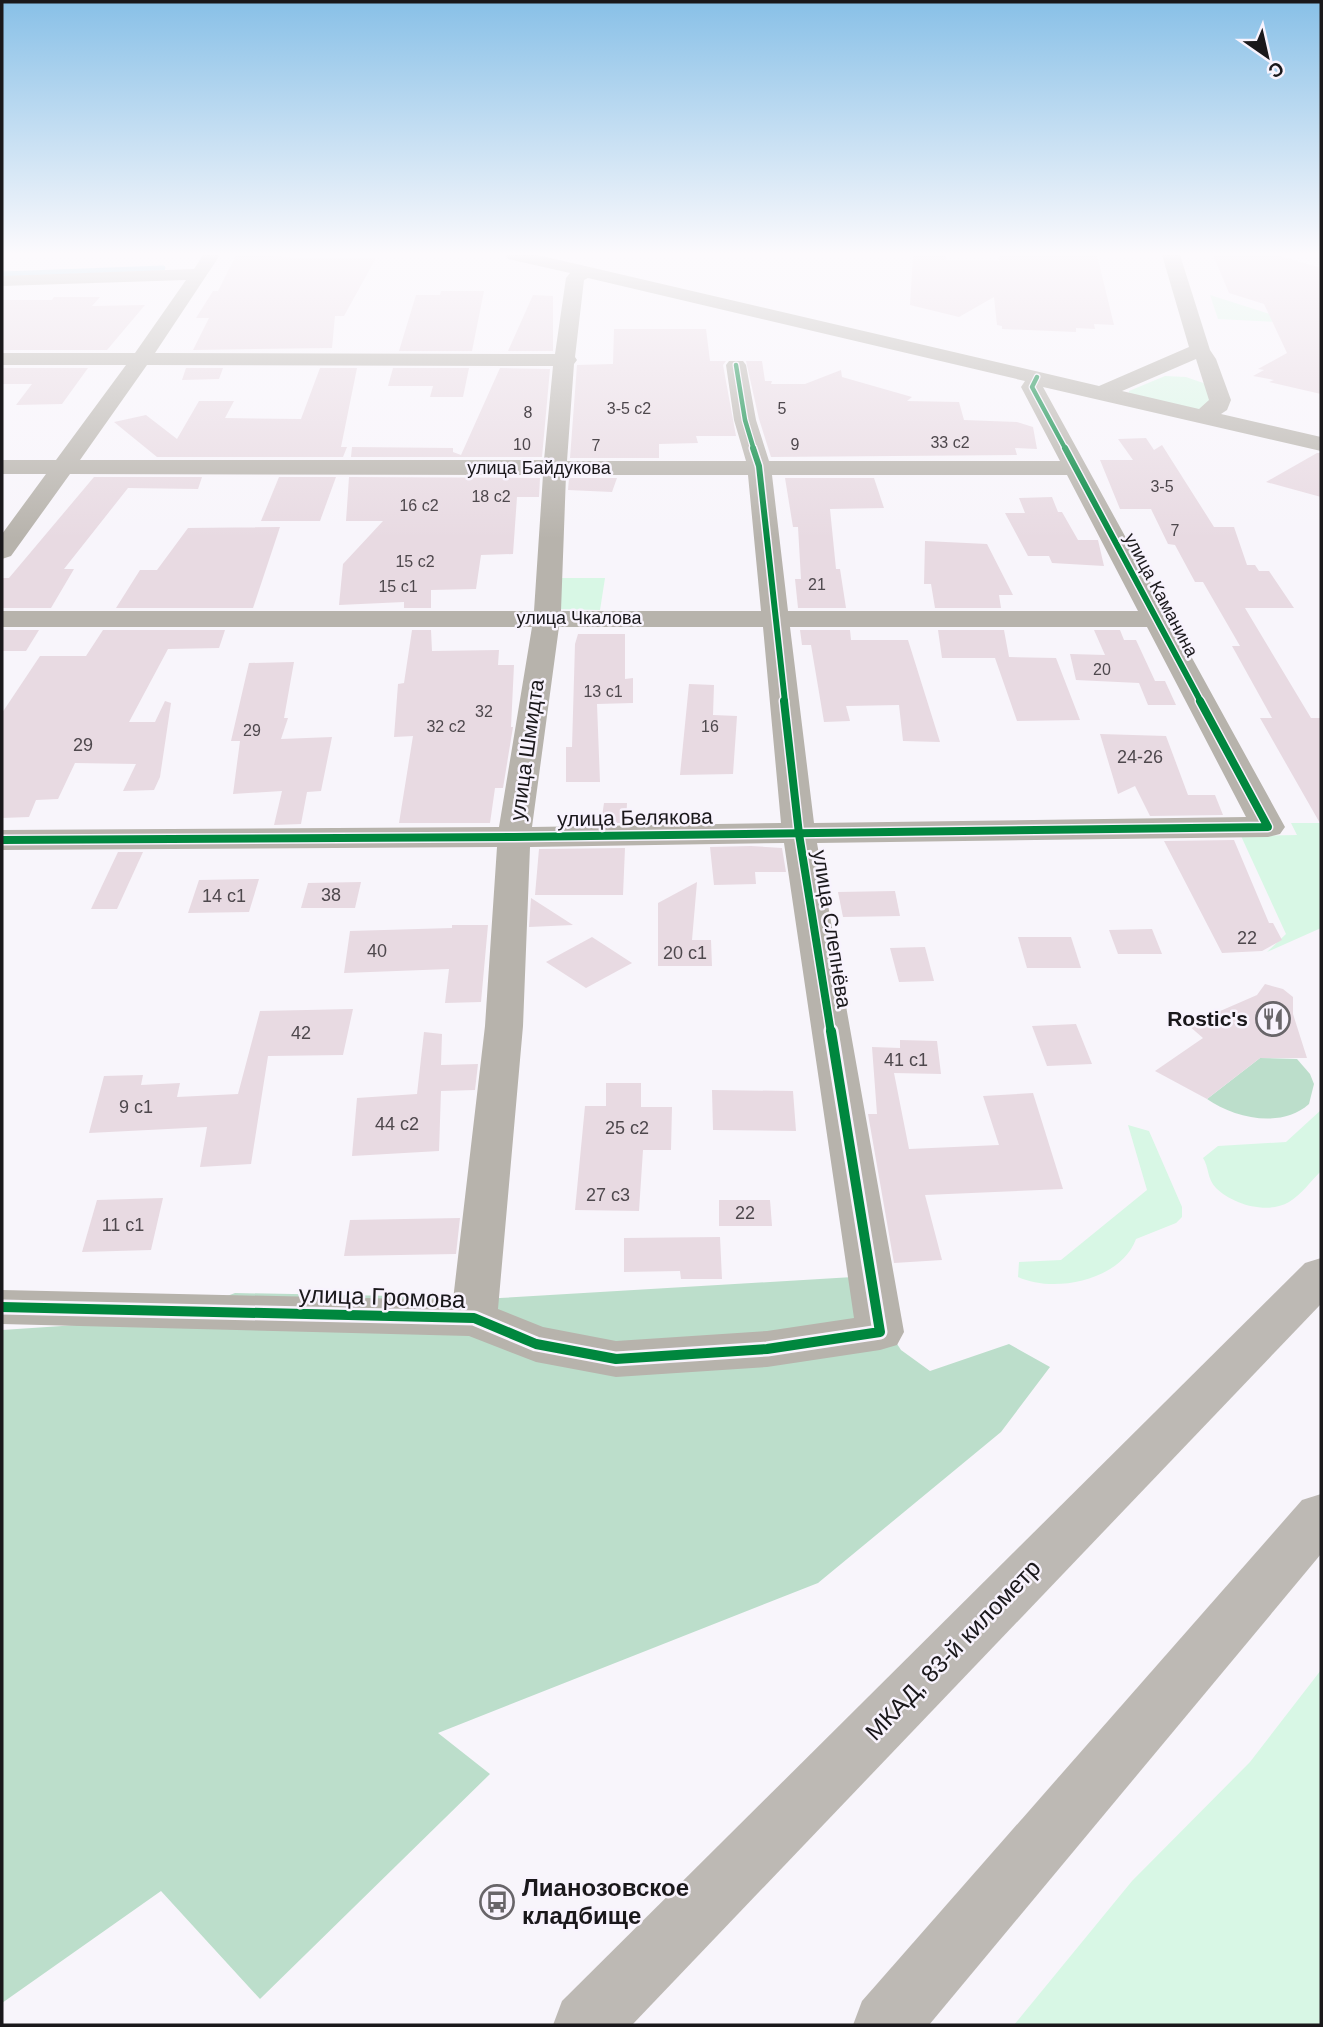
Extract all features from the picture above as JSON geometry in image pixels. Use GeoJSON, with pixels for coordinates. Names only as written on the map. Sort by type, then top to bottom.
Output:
{"type":"FeatureCollection","features":[{"type":"Feature","properties":{"kind":"highway","name":"МКАД, 83-й километр"},"geometry":{"type":"LineString","coordinates":[[586,2025],[1321,1275]]}},
{"type":"Feature","properties":{"kind":"highway"},"geometry":{"type":"LineString","coordinates":[[886,2025],[1321,1516]]}},
{"type":"Feature","properties":{"kind":"street"},"geometry":{"type":"LineString","coordinates":[[2,551],[148,350]]}},
{"type":"Feature","properties":{"kind":"street","name":"улица Шмидта"},"geometry":{"type":"LineString","coordinates":[[474,1318],[504,1026],[514,837],[547,618],[558,411],[568,350]]}},
{"type":"Feature","properties":{"kind":"street"},"geometry":{"type":"LineString","coordinates":[[919,350],[1321,444]]}},
{"type":"Feature","properties":{"kind":"street"},"geometry":{"type":"LineString","coordinates":[[1102,392],[1200,350],[1206,359],[1220,400],[1219,405],[1203,416]]}},
{"type":"Feature","properties":{"kind":"street"},"geometry":{"type":"LineString","coordinates":[[2,359],[567,360]]}},
{"type":"Feature","properties":{"kind":"street","name":"улица Слепнёва"},"geometry":{"type":"LineString","coordinates":[[736,365],[746,420],[760,467],[799,834],[880,1332]]}},
{"type":"Feature","properties":{"kind":"street"},"geometry":{"type":"LineString","coordinates":[[1143,375],[1189,375],[1215,384]]}},
{"type":"Feature","properties":{"kind":"street","name":"улица Каманина"},"geometry":{"type":"LineString","coordinates":[[1037,377],[1032,387],[1268,827]]}},
{"type":"Feature","properties":{"kind":"street","name":"улица Байдукова"},"geometry":{"type":"LineString","coordinates":[[2,467],[1076,468]]}},
{"type":"Feature","properties":{"kind":"street","name":"улица Чкалова"},"geometry":{"type":"LineString","coordinates":[[2,620],[1156,619]]}},
{"type":"Feature","properties":{"kind":"street","name":"улица Белякова"},"geometry":{"type":"LineString","coordinates":[[2,840],[514,837],[1268,827]]}},
{"type":"Feature","properties":{"kind":"street","name":"улица Громова"},"geometry":{"type":"LineString","coordinates":[[2,1307],[474,1318],[536,1343],[616,1359],[767,1349],[880,1332]]}},
{"type":"Feature","properties":{"kind":"green space"},"geometry":{"type":"Polygon","coordinates":[[[1165,376],[1186,377],[1209,385],[1212,403],[1200,410],[1129,395],[1129,391],[1165,376]]]}},
{"type":"Feature","properties":{"kind":"green space"},"geometry":{"type":"Polygon","coordinates":[[[561,578],[605,578],[600,610],[555,609],[561,578]]]}},
{"type":"Feature","properties":{"kind":"green space"},"geometry":{"type":"Polygon","coordinates":[[[1291,823],[1321,823],[1321,928],[1267,952],[1286,934],[1241,836],[1297,835],[1291,823]]]}},
{"type":"Feature","properties":{"kind":"green space"},"geometry":{"type":"Polygon","coordinates":[[[1260,1058],[1297,1059],[1310,1074],[1314,1084],[1309,1104],[1298,1112],[1285,1116],[1258,1118],[1230,1111],[1207,1099],[1260,1058]]]}},
{"type":"Feature","properties":{"kind":"green space"},"geometry":{"type":"Polygon","coordinates":[[[1321,1110],[1321,1171],[1289,1202],[1271,1208],[1250,1206],[1231,1199],[1213,1184],[1203,1158],[1218,1146],[1286,1142],[1321,1110]]]}},
{"type":"Feature","properties":{"kind":"green space"},"geometry":{"type":"Polygon","coordinates":[[[1128,1125],[1149,1131],[1182,1207],[1182,1217],[1176,1223],[1136,1239],[1128,1253],[1102,1274],[1085,1280],[1050,1284],[1018,1277],[1019,1262],[1061,1260],[1147,1190],[1128,1125]]]}},
{"type":"Feature","properties":{"kind":"green space"},"geometry":{"type":"Polygon","coordinates":[[[853,1277],[901,1350],[930,1371],[1009,1344],[1050,1367],[1001,1432],[818,1583],[438,1733],[490,1774],[260,1999],[161,1891],[2,2003],[2,1330],[167,1319],[235,1293],[500,1298],[853,1277]]]}},
{"type":"Feature","properties":{"kind":"green space"},"geometry":{"type":"Polygon","coordinates":[[[1321,1670],[1321,2025],[1014,2025],[1132,1881],[1250,1762],[1321,1670]]]}},
{"type":"Feature","properties":{"kind":"building"},"geometry":{"type":"Polygon","coordinates":[[[2,350],[107,350],[107,350],[2,350]]]}},
{"type":"Feature","properties":{"kind":"building"},"geometry":{"type":"Polygon","coordinates":[[[399,350],[472,350],[472,351],[399,350]]]}},
{"type":"Feature","properties":{"kind":"building"},"geometry":{"type":"Polygon","coordinates":[[[509,350],[553,350],[553,351],[509,350]]]}},
{"type":"Feature","properties":{"kind":"building"},"geometry":{"type":"Polygon","coordinates":[[[613,350],[709,350],[710,361],[726,361],[723,365],[736,436],[696,436],[698,443],[659,444],[659,458],[570,458],[577,365],[613,364],[613,350]]]}},
{"type":"Feature","properties":{"kind":"building"},"geometry":{"type":"Polygon","coordinates":[[[1285,350],[1321,350],[1321,394],[1253,376],[1264,370],[1258,369],[1287,353],[1285,350]]]}},
{"type":"Feature","properties":{"kind":"building"},"geometry":{"type":"Polygon","coordinates":[[[746,361],[762,361],[765,381],[772,381],[771,384],[805,384],[841,370],[842,377],[912,397],[907,401],[959,402],[964,420],[1017,422],[1033,427],[1037,449],[1015,448],[1017,455],[771,457],[746,361]]]}},
{"type":"Feature","properties":{"kind":"building"},"geometry":{"type":"Polygon","coordinates":[[[2,368],[88,368],[62,404],[16,405],[32,384],[2,384],[2,368]]]}},
{"type":"Feature","properties":{"kind":"building"},"geometry":{"type":"Polygon","coordinates":[[[186,368],[223,368],[219,379],[182,380],[186,368]]]}},
{"type":"Feature","properties":{"kind":"building"},"geometry":{"type":"Polygon","coordinates":[[[320,368],[357,368],[341,447],[347,447],[343,457],[157,457],[114,422],[146,415],[177,439],[199,401],[234,401],[225,418],[301,419],[320,368]]]}},
{"type":"Feature","properties":{"kind":"building"},"geometry":{"type":"Polygon","coordinates":[[[393,368],[469,368],[463,397],[430,397],[433,386],[388,386],[393,368]]]}},
{"type":"Feature","properties":{"kind":"building"},"geometry":{"type":"Polygon","coordinates":[[[500,368],[550,369],[542,457],[351,457],[352,447],[453,448],[453,452],[461,455],[500,368]]]}},
{"type":"Feature","properties":{"kind":"building"},"geometry":{"type":"Polygon","coordinates":[[[1146,438],[1154,450],[1162,445],[1214,527],[1234,527],[1247,565],[1255,565],[1259,571],[1269,571],[1294,608],[1245,608],[1311,718],[1321,718],[1321,825],[1260,718],[1272,718],[1232,646],[1240,646],[1203,582],[1195,582],[1175,545],[1168,544],[1151,509],[1120,509],[1100,460],[1133,460],[1118,439],[1146,438]]]}},
{"type":"Feature","properties":{"kind":"building"},"geometry":{"type":"Polygon","coordinates":[[[1321,453],[1321,497],[1266,482],[1321,453]]]}},
{"type":"Feature","properties":{"kind":"building"},"geometry":{"type":"Polygon","coordinates":[[[94,477],[202,477],[198,489],[128,488],[64,569],[74,569],[51,608],[2,608],[2,578],[9,578],[94,477]]]}},
{"type":"Feature","properties":{"kind":"building"},"geometry":{"type":"Polygon","coordinates":[[[279,477],[336,477],[320,521],[261,521],[279,477]]]}},
{"type":"Feature","properties":{"kind":"building"},"geometry":{"type":"Polygon","coordinates":[[[349,477],[540,478],[539,497],[517,497],[513,554],[481,555],[476,589],[431,590],[431,608],[404,608],[404,602],[339,605],[343,564],[383,521],[346,521],[349,477]]]}},
{"type":"Feature","properties":{"kind":"building"},"geometry":{"type":"Polygon","coordinates":[[[569,478],[617,478],[612,492],[568,490],[569,478]]]}},
{"type":"Feature","properties":{"kind":"building"},"geometry":{"type":"Polygon","coordinates":[[[785,478],[874,478],[884,508],[830,509],[836,569],[840,569],[846,608],[798,608],[795,579],[801,579],[798,527],[793,527],[785,478]]]}},
{"type":"Feature","properties":{"kind":"building"},"geometry":{"type":"Polygon","coordinates":[[[1052,497],[1058,512],[1062,512],[1078,540],[1098,540],[1104,566],[1052,563],[1049,556],[1028,556],[1005,513],[1025,513],[1019,498],[1052,497]]]}},
{"type":"Feature","properties":{"kind":"building"},"geometry":{"type":"Polygon","coordinates":[[[280,527],[253,608],[116,608],[140,570],[157,570],[188,528],[280,527]]]}},
{"type":"Feature","properties":{"kind":"building"},"geometry":{"type":"Polygon","coordinates":[[[925,541],[987,544],[1013,595],[999,595],[1001,608],[935,608],[931,584],[924,584],[925,541]]]}},
{"type":"Feature","properties":{"kind":"building"},"geometry":{"type":"Polygon","coordinates":[[[2,630],[39,630],[26,651],[2,651],[2,630]]]}},
{"type":"Feature","properties":{"kind":"building"},"geometry":{"type":"Polygon","coordinates":[[[103,630],[225,630],[219,648],[168,649],[129,722],[155,722],[165,701],[171,703],[160,777],[154,790],[123,791],[136,764],[75,763],[58,799],[36,800],[29,817],[2,818],[2,713],[40,656],[86,656],[103,630]]]}},
{"type":"Feature","properties":{"kind":"building"},"geometry":{"type":"Polygon","coordinates":[[[412,630],[431,630],[432,651],[499,650],[498,665],[514,665],[513,727],[503,788],[495,788],[490,823],[399,823],[413,736],[394,737],[398,684],[404,683],[412,630]]]}},
{"type":"Feature","properties":{"kind":"building"},"geometry":{"type":"Polygon","coordinates":[[[800,630],[850,630],[851,640],[908,640],[940,742],[903,741],[899,705],[846,706],[850,721],[824,722],[811,645],[802,645],[800,630]]]}},
{"type":"Feature","properties":{"kind":"building"},"geometry":{"type":"Polygon","coordinates":[[[938,630],[1004,630],[1009,657],[1056,658],[1080,720],[1017,721],[995,658],[942,658],[938,630]]]}},
{"type":"Feature","properties":{"kind":"building"},"geometry":{"type":"Polygon","coordinates":[[[1094,630],[1120,630],[1124,640],[1136,640],[1155,681],[1165,681],[1176,705],[1148,705],[1139,683],[1076,680],[1070,654],[1105,655],[1094,630]]]}},
{"type":"Feature","properties":{"kind":"building"},"geometry":{"type":"Polygon","coordinates":[[[578,634],[625,634],[625,679],[633,678],[633,703],[597,704],[600,782],[566,782],[566,747],[572,747],[575,644],[578,634]]]}},
{"type":"Feature","properties":{"kind":"building"},"geometry":{"type":"Polygon","coordinates":[[[294,662],[284,718],[288,718],[281,739],[332,737],[321,791],[307,792],[301,824],[274,825],[282,791],[233,794],[240,741],[231,741],[249,663],[294,662]]]}},
{"type":"Feature","properties":{"kind":"building"},"geometry":{"type":"Polygon","coordinates":[[[689,684],[714,685],[713,715],[737,716],[733,774],[680,775],[689,684]]]}},
{"type":"Feature","properties":{"kind":"building"},"geometry":{"type":"Polygon","coordinates":[[[1100,734],[1166,736],[1188,795],[1215,795],[1223,815],[1150,816],[1135,786],[1118,794],[1100,734]]]}},
{"type":"Feature","properties":{"kind":"building"},"geometry":{"type":"Polygon","coordinates":[[[604,803],[627,803],[626,823],[601,823],[604,803]]]}},
{"type":"Feature","properties":{"kind":"building"},"geometry":{"type":"Polygon","coordinates":[[[1234,840],[1269,923],[1273,923],[1282,940],[1262,951],[1222,953],[1164,841],[1234,840]]]}},
{"type":"Feature","properties":{"kind":"building"},"geometry":{"type":"Polygon","coordinates":[[[710,847],[782,848],[786,872],[755,872],[756,884],[714,885],[710,847]]]}},
{"type":"Feature","properties":{"kind":"building"},"geometry":{"type":"Polygon","coordinates":[[[625,848],[623,895],[535,895],[539,849],[625,848]]]}},
{"type":"Feature","properties":{"kind":"building"},"geometry":{"type":"Polygon","coordinates":[[[118,852],[143,852],[117,909],[91,909],[118,852]]]}},
{"type":"Feature","properties":{"kind":"building"},"geometry":{"type":"Polygon","coordinates":[[[259,879],[249,912],[188,913],[199,880],[259,879]]]}},
{"type":"Feature","properties":{"kind":"building"},"geometry":{"type":"Polygon","coordinates":[[[361,882],[355,908],[301,908],[308,883],[361,882]]]}},
{"type":"Feature","properties":{"kind":"building"},"geometry":{"type":"Polygon","coordinates":[[[697,882],[692,940],[711,940],[712,966],[658,966],[658,903],[697,882]]]}},
{"type":"Feature","properties":{"kind":"building"},"geometry":{"type":"Polygon","coordinates":[[[895,891],[900,916],[843,917],[838,892],[895,891]]]}},
{"type":"Feature","properties":{"kind":"building"},"geometry":{"type":"Polygon","coordinates":[[[531,898],[573,925],[529,927],[531,898]]]}},
{"type":"Feature","properties":{"kind":"building"},"geometry":{"type":"Polygon","coordinates":[[[452,925],[488,925],[481,1002],[445,1003],[449,969],[344,973],[350,931],[452,928],[452,925]]]}},
{"type":"Feature","properties":{"kind":"building"},"geometry":{"type":"Polygon","coordinates":[[[1152,929],[1162,954],[1118,954],[1109,930],[1152,929]]]}},
{"type":"Feature","properties":{"kind":"building"},"geometry":{"type":"Polygon","coordinates":[[[592,937],[632,963],[586,988],[546,962],[592,937]]]}},
{"type":"Feature","properties":{"kind":"building"},"geometry":{"type":"Polygon","coordinates":[[[1018,937],[1071,937],[1081,968],[1027,968],[1018,937]]]}},
{"type":"Feature","properties":{"kind":"building"},"geometry":{"type":"Polygon","coordinates":[[[925,947],[934,981],[899,982],[890,948],[925,947]]]}},
{"type":"Feature","properties":{"kind":"building"},"geometry":{"type":"Polygon","coordinates":[[[1265,984],[1283,989],[1293,997],[1293,1014],[1307,1058],[1260,1058],[1207,1099],[1155,1071],[1203,1038],[1188,1025],[1257,995],[1265,984]]]}},
{"type":"Feature","properties":{"kind":"building"},"geometry":{"type":"Polygon","coordinates":[[[353,1009],[343,1055],[268,1056],[251,1164],[200,1167],[207,1127],[89,1133],[104,1076],[143,1075],[141,1085],[180,1083],[177,1097],[238,1094],[260,1011],[353,1009]]]}},
{"type":"Feature","properties":{"kind":"building"},"geometry":{"type":"Polygon","coordinates":[[[1076,1024],[1092,1064],[1047,1066],[1032,1026],[1076,1024]]]}},
{"type":"Feature","properties":{"kind":"building"},"geometry":{"type":"Polygon","coordinates":[[[424,1032],[442,1034],[441,1065],[478,1064],[475,1090],[441,1091],[439,1151],[352,1156],[357,1098],[417,1094],[424,1032]]]}},
{"type":"Feature","properties":{"kind":"building"},"geometry":{"type":"Polygon","coordinates":[[[900,1040],[937,1041],[941,1074],[894,1073],[909,1149],[999,1145],[983,1096],[1033,1093],[1063,1189],[925,1195],[942,1260],[894,1263],[868,1114],[877,1114],[872,1047],[900,1048],[900,1040]]]}},
{"type":"Feature","properties":{"kind":"building"},"geometry":{"type":"Polygon","coordinates":[[[606,1083],[641,1083],[641,1107],[672,1107],[671,1150],[643,1150],[639,1211],[575,1210],[585,1106],[606,1106],[606,1083]]]}},
{"type":"Feature","properties":{"kind":"building"},"geometry":{"type":"Polygon","coordinates":[[[712,1090],[793,1091],[796,1131],[713,1130],[712,1090]]]}},
{"type":"Feature","properties":{"kind":"building"},"geometry":{"type":"Polygon","coordinates":[[[163,1198],[151,1250],[82,1252],[97,1200],[163,1198]]]}},
{"type":"Feature","properties":{"kind":"building"},"geometry":{"type":"Polygon","coordinates":[[[719,1200],[770,1200],[772,1226],[719,1226],[719,1200]]]}},
{"type":"Feature","properties":{"kind":"building"},"geometry":{"type":"Polygon","coordinates":[[[460,1218],[456,1254],[344,1256],[350,1220],[460,1218]]]}},
{"type":"Feature","properties":{"kind":"building"},"geometry":{"type":"Polygon","coordinates":[[[720,1237],[722,1279],[681,1279],[680,1271],[624,1272],[624,1238],[720,1237]]]}},
{"type":"Feature","properties":{"kind":"cycle path"},"geometry":{"type":"LineString","coordinates":[[2,1307],[474,1318],[536,1344],[616,1359],[767,1349],[880,1332],[799,834],[759,466],[745,420],[736,365]]}},
{"type":"Feature","properties":{"kind":"cycle path"},"geometry":{"type":"LineString","coordinates":[[2,840],[514,837],[1268,827],[1032,387],[1037,377]]}},
{"type":"Feature","properties":{"kind":"place","name":"Rostic's"},"geometry":{"type":"Point","coordinates":[1273,1019]}},
{"type":"Feature","properties":{"kind":"place","name":"Лианозовское кладбище"},"geometry":{"type":"Point","coordinates":[497,1902]}}]}
